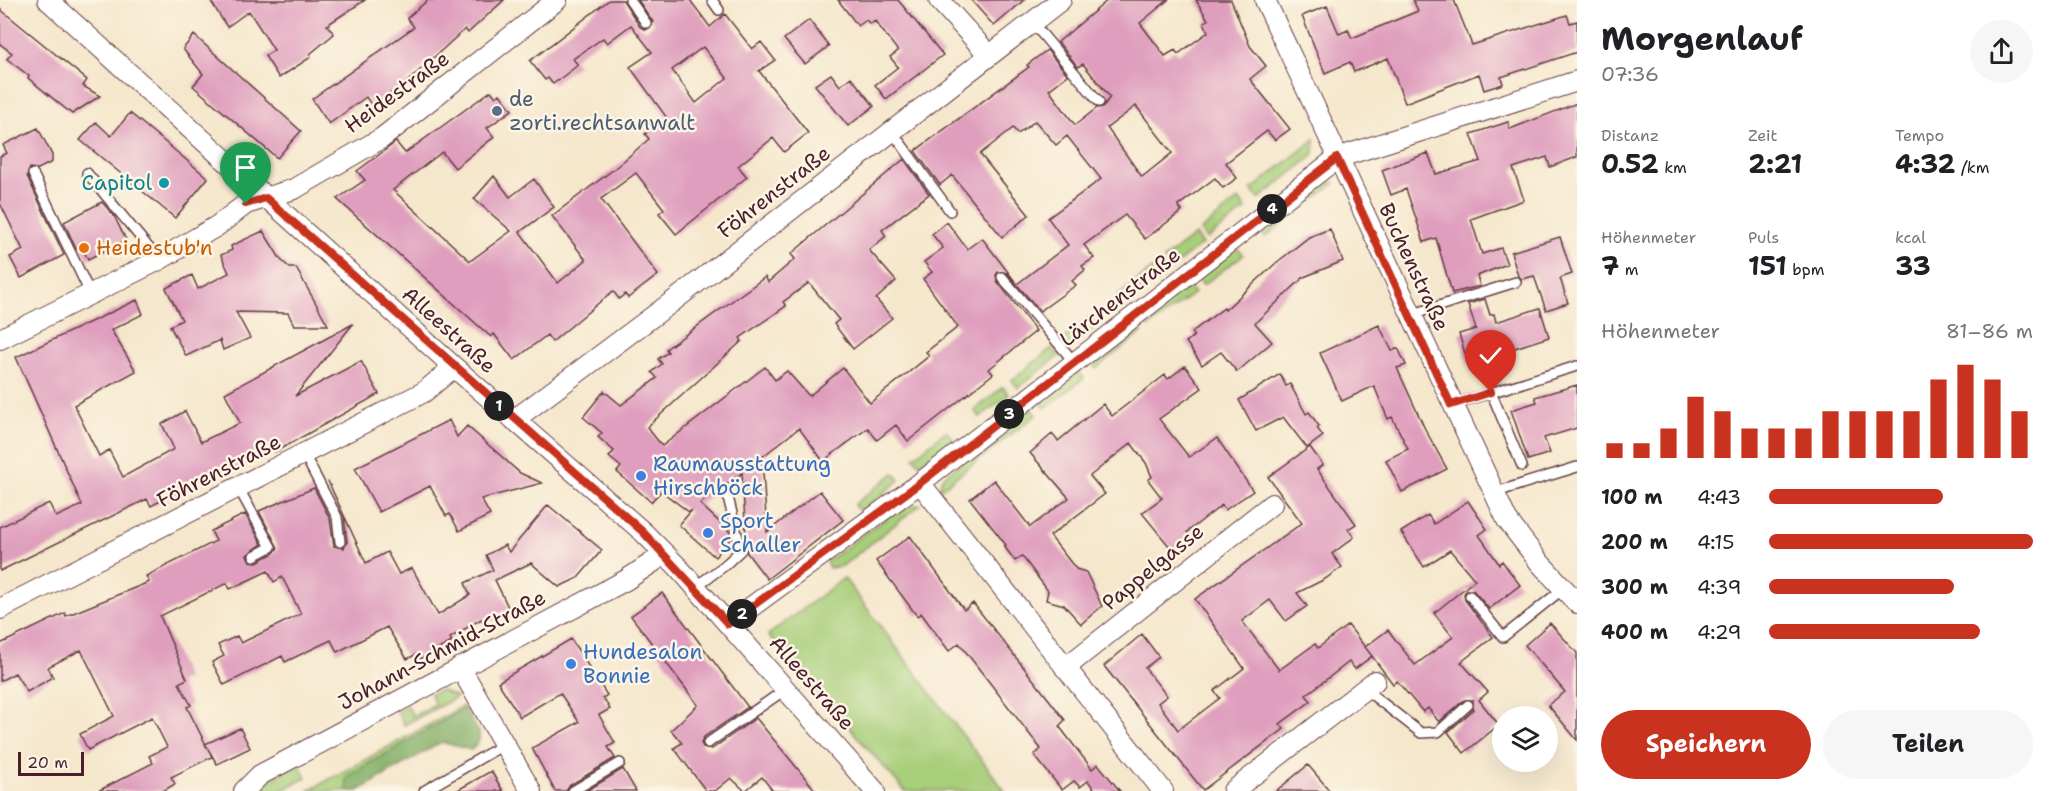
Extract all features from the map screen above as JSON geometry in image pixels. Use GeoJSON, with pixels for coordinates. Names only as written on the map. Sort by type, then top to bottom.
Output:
{"type":"FeatureCollection","features":[{"type":"Feature","properties":{"kind":"street","name":"Alleestraße"},"geometry":{"type":"LineString","coordinates":[[48,0],[454,367],[665,554],[875,791]]}},
{"type":"Feature","properties":{"kind":"street","name":"Heidestraße"},"geometry":{"type":"LineString","coordinates":[[0,339],[159,260],[217,226],[246,204],[294,189],[382,138],[557,0]]}},
{"type":"Feature","properties":{"kind":"street"},"geometry":{"type":"LineString","coordinates":[[939,0],[988,54]]}},
{"type":"Feature","properties":{"kind":"street","name":"Föhrenstraße"},"geometry":{"type":"LineString","coordinates":[[514,420],[676,299],[988,54],[1061,0]]}},
{"type":"Feature","properties":{"kind":"street","name":"Buchenstraße"},"geometry":{"type":"LineString","coordinates":[[1264,0],[1451,405],[1507,520],[1570,596]]}},
{"type":"Feature","properties":{"kind":"street","name":"Lärchenstraße"},"geometry":{"type":"LineString","coordinates":[[728,624],[920,483],[1337,158],[1575,86]]}},
{"type":"Feature","properties":{"kind":"street","name":"Föhrenstraße"},"geometry":{"type":"LineString","coordinates":[[0,609],[423,392],[454,367]]}},
{"type":"Feature","properties":{"kind":"street"},"geometry":{"type":"LineString","coordinates":[[920,483],[1163,791]]}},
{"type":"Feature","properties":{"kind":"street","name":"Pappelgasse"},"geometry":{"type":"LineString","coordinates":[[1065,668],[1272,504]]}},
{"type":"Feature","properties":{"kind":"street","name":"Johann-Schmid-Straße"},"geometry":{"type":"LineString","coordinates":[[244,791],[260,775],[626,580],[665,554]]}},
{"type":"Feature","properties":{"kind":"street"},"geometry":{"type":"LineString","coordinates":[[460,667],[531,791]]}},
{"type":"Feature","properties":{"kind":"street"},"geometry":{"type":"LineString","coordinates":[[1233,791],[1370,685]]}},
{"type":"Feature","properties":{"kind":"lane"},"geometry":{"type":"LineString","coordinates":[[630,0],[646,23]]}},
{"type":"Feature","properties":{"kind":"lane"},"geometry":{"type":"LineString","coordinates":[[712,0],[719,10]]}},
{"type":"Feature","properties":{"kind":"lane"},"geometry":{"type":"LineString","coordinates":[[1032,22],[1099,102]]}},
{"type":"Feature","properties":{"kind":"lane"},"geometry":{"type":"LineString","coordinates":[[891,130],[950,211]]}},
{"type":"Feature","properties":{"kind":"lane"},"geometry":{"type":"LineString","coordinates":[[87,173],[159,260]]}},
{"type":"Feature","properties":{"kind":"lane"},"geometry":{"type":"LineString","coordinates":[[33,174],[90,293]]}},
{"type":"Feature","properties":{"kind":"lane"},"geometry":{"type":"LineString","coordinates":[[1002,276],[1075,363]]}},
{"type":"Feature","properties":{"kind":"lane"},"geometry":{"type":"LineString","coordinates":[[1410,315],[1516,282]]}},
{"type":"Feature","properties":{"kind":"lane"},"geometry":{"type":"LineString","coordinates":[[1451,405],[1577,366]]}},
{"type":"Feature","properties":{"kind":"lane"},"geometry":{"type":"LineString","coordinates":[[1491,392],[1522,466]]}},
{"type":"Feature","properties":{"kind":"lane"},"geometry":{"type":"LineString","coordinates":[[304,454],[337,518],[340,542]]}},
{"type":"Feature","properties":{"kind":"lane"},"geometry":{"type":"LineString","coordinates":[[1494,493],[1577,467]]}},
{"type":"Feature","properties":{"kind":"lane"},"geometry":{"type":"LineString","coordinates":[[238,488],[271,547],[254,556]]}},
{"type":"Feature","properties":{"kind":"lane"},"geometry":{"type":"LineString","coordinates":[[695,587],[724,566],[741,550],[728,497]]}},
{"type":"Feature","properties":{"kind":"lane"},"geometry":{"type":"LineString","coordinates":[[1470,596],[1503,637],[1570,596]]}},
{"type":"Feature","properties":{"kind":"lane"},"geometry":{"type":"LineString","coordinates":[[1370,685],[1421,733],[1438,732],[1468,705]]}},
{"type":"Feature","properties":{"kind":"lane"},"geometry":{"type":"LineString","coordinates":[[708,743],[786,689]]}},
{"type":"Feature","properties":{"kind":"lane"},"geometry":{"type":"LineString","coordinates":[[424,791],[503,745]]}},
{"type":"Feature","properties":{"kind":"lane"},"geometry":{"type":"LineString","coordinates":[[573,791],[620,763]]}},
{"type":"Feature","properties":{"kind":"green space"},"geometry":{"type":"Polygon","coordinates":[[[1315,139],[1314,153],[1309,159],[1259,199],[1251,190],[1315,139]]]}},
{"type":"Feature","properties":{"kind":"green space"},"geometry":{"type":"Polygon","coordinates":[[[1324,179],[1335,183],[1265,237],[1257,226],[1324,179]]]}},
{"type":"Feature","properties":{"kind":"green space"},"geometry":{"type":"Polygon","coordinates":[[[1239,199],[1246,209],[1207,239],[1200,231],[1239,199]]]}},
{"type":"Feature","properties":{"kind":"green space"},"geometry":{"type":"Polygon","coordinates":[[[1195,235],[1202,244],[1171,268],[1164,259],[1195,235]]]}},
{"type":"Feature","properties":{"kind":"green space"},"geometry":{"type":"Polygon","coordinates":[[[1234,244],[1243,255],[1203,285],[1194,275],[1234,244]]]}},
{"type":"Feature","properties":{"kind":"green space"},"geometry":{"type":"Polygon","coordinates":[[[1157,265],[1164,273],[1122,306],[1115,298],[1157,265]]]}},
{"type":"Feature","properties":{"kind":"green space"},"geometry":{"type":"Polygon","coordinates":[[[1185,282],[1194,293],[1149,327],[1141,317],[1185,282]]]}},
{"type":"Feature","properties":{"kind":"green space"},"geometry":{"type":"Polygon","coordinates":[[[1090,317],[1097,325],[1068,349],[1061,341],[1090,317]]]}},
{"type":"Feature","properties":{"kind":"green space"},"geometry":{"type":"Polygon","coordinates":[[[1135,321],[1143,332],[1096,368],[1088,358],[1135,321]]]}},
{"type":"Feature","properties":{"kind":"green space"},"geometry":{"type":"Polygon","coordinates":[[[1052,348],[1059,356],[1018,388],[1012,380],[1052,348]]]}},
{"type":"Feature","properties":{"kind":"green space"},"geometry":{"type":"Polygon","coordinates":[[[1076,367],[1084,378],[1045,408],[1036,398],[1076,367]]]}},
{"type":"Feature","properties":{"kind":"green space"},"geometry":{"type":"Polygon","coordinates":[[[1003,387],[1009,395],[980,417],[974,410],[1003,387]]]}},
{"type":"Feature","properties":{"kind":"green space"},"geometry":{"type":"Polygon","coordinates":[[[1028,405],[1036,415],[939,490],[942,478],[1028,405]]]}},
{"type":"Feature","properties":{"kind":"green space"},"geometry":{"type":"Polygon","coordinates":[[[946,431],[953,439],[920,464],[914,457],[946,431]]]}},
{"type":"Feature","properties":{"kind":"green space"},"geometry":{"type":"Polygon","coordinates":[[[894,473],[900,480],[862,510],[857,509],[854,505],[894,473]]]}},
{"type":"Feature","properties":{"kind":"green space"},"geometry":{"type":"Polygon","coordinates":[[[904,505],[920,505],[842,566],[829,568],[826,562],[904,505]]]}},
{"type":"Feature","properties":{"kind":"green space"},"geometry":{"type":"Polygon","coordinates":[[[844,578],[1005,791],[905,791],[768,635],[844,578]]]}},
{"type":"Feature","properties":{"kind":"green space"},"geometry":{"type":"Polygon","coordinates":[[[442,690],[457,697],[404,725],[397,711],[407,705],[413,716],[435,704],[430,693],[442,690]]]}},
{"type":"Feature","properties":{"kind":"green space"},"geometry":{"type":"Polygon","coordinates":[[[463,706],[465,708],[347,777],[347,791],[308,791],[463,706]]]}},
{"type":"Feature","properties":{"kind":"green space"},"geometry":{"type":"Polygon","coordinates":[[[465,708],[479,734],[479,741],[471,750],[441,742],[358,791],[347,791],[346,777],[465,708]]]}},
{"type":"Feature","properties":{"kind":"green space"},"geometry":{"type":"Polygon","coordinates":[[[299,763],[306,778],[280,791],[257,791],[263,784],[299,763]]]}},
{"type":"Feature","properties":{"kind":"building"},"geometry":{"type":"Polygon","coordinates":[[[210,0],[365,0],[327,25],[334,34],[310,54],[311,57],[279,78],[265,56],[274,50],[249,11],[227,27],[210,0]]]}},
{"type":"Feature","properties":{"kind":"building"},"geometry":{"type":"Polygon","coordinates":[[[428,0],[504,0],[468,33],[465,29],[408,81],[372,106],[366,97],[329,124],[312,99],[414,27],[407,18],[428,0]]]}},
{"type":"Feature","properties":{"kind":"building"},"geometry":{"type":"Polygon","coordinates":[[[609,0],[623,0],[640,27],[646,30],[652,26],[653,22],[638,0],[690,0],[710,27],[725,14],[752,49],[761,42],[775,60],[759,71],[808,133],[784,152],[773,138],[738,166],[747,177],[676,234],[659,213],[664,209],[636,173],[601,199],[658,275],[628,298],[625,294],[619,299],[613,291],[552,342],[547,335],[514,360],[494,334],[491,337],[337,199],[365,180],[357,171],[396,142],[405,153],[491,91],[496,97],[500,94],[512,110],[487,128],[494,137],[455,168],[442,152],[393,190],[470,261],[511,231],[474,199],[494,176],[510,197],[534,179],[554,207],[520,232],[558,283],[586,260],[552,216],[614,169],[649,139],[645,134],[667,118],[630,67],[652,52],[631,25],[607,43],[603,38],[573,59],[578,65],[553,84],[548,78],[545,80],[530,61],[609,0]],[[703,47],[672,70],[696,103],[727,78],[703,47]]]}},
{"type":"Feature","properties":{"kind":"building"},"geometry":{"type":"Polygon","coordinates":[[[838,0],[898,0],[943,55],[886,99],[875,85],[898,67],[890,57],[898,51],[875,21],[870,24],[866,20],[858,26],[838,0]]]}},
{"type":"Feature","properties":{"kind":"building"},"geometry":{"type":"Polygon","coordinates":[[[971,0],[1024,0],[994,26],[971,0]]]}},
{"type":"Feature","properties":{"kind":"building"},"geometry":{"type":"Polygon","coordinates":[[[1108,0],[1168,0],[1140,23],[1165,56],[1175,50],[1178,54],[1208,32],[1204,22],[1208,20],[1196,0],[1231,0],[1250,46],[1266,66],[1250,79],[1290,129],[1275,140],[1267,131],[1226,163],[1237,178],[1223,188],[1215,178],[1178,206],[1182,211],[1145,239],[1125,215],[1084,245],[1094,258],[1082,266],[1085,270],[1072,281],[1076,285],[1040,311],[1007,273],[998,272],[997,281],[1036,331],[989,369],[993,374],[908,441],[896,425],[877,440],[868,428],[823,461],[799,428],[762,457],[767,532],[820,491],[843,520],[767,579],[747,553],[742,473],[700,504],[729,531],[731,538],[715,557],[679,525],[692,510],[689,512],[661,491],[651,502],[617,472],[621,467],[609,457],[614,451],[598,437],[602,433],[583,417],[604,391],[621,405],[657,378],[652,372],[662,364],[658,359],[668,352],[666,349],[765,277],[768,282],[795,259],[791,254],[904,159],[929,194],[882,230],[886,236],[869,250],[896,281],[876,299],[892,318],[853,349],[834,324],[839,320],[809,283],[783,302],[786,306],[740,338],[742,341],[647,427],[662,446],[765,367],[775,380],[787,371],[809,396],[843,368],[870,403],[929,356],[926,352],[958,327],[923,279],[932,272],[924,262],[943,248],[932,234],[947,222],[967,249],[982,238],[1017,284],[1068,245],[1048,218],[1101,179],[1067,136],[1056,145],[1035,121],[1018,134],[1013,128],[980,154],[1029,215],[1002,237],[952,175],[940,185],[915,151],[1029,67],[1027,65],[1047,50],[1068,75],[1049,90],[1075,125],[1097,108],[1103,107],[1110,97],[1083,64],[1078,67],[1058,42],[1108,0]],[[1136,106],[1107,128],[1142,177],[1172,153],[1136,106]]]}},
{"type":"Feature","properties":{"kind":"building"},"geometry":{"type":"Polygon","coordinates":[[[1413,0],[1454,0],[1472,45],[1567,15],[1570,23],[1577,21],[1577,52],[1501,77],[1503,84],[1484,90],[1479,74],[1405,103],[1388,58],[1354,72],[1350,62],[1325,73],[1302,16],[1327,6],[1339,34],[1348,30],[1352,38],[1418,11],[1413,0]]]}},
{"type":"Feature","properties":{"kind":"building"},"geometry":{"type":"Polygon","coordinates":[[[0,9],[87,80],[83,86],[100,96],[72,114],[28,78],[29,76],[7,59],[12,53],[0,44],[0,9]]]}},
{"type":"Feature","properties":{"kind":"building"},"geometry":{"type":"Polygon","coordinates":[[[809,20],[829,46],[805,64],[784,39],[809,20]]]}},
{"type":"Feature","properties":{"kind":"building"},"geometry":{"type":"Polygon","coordinates":[[[194,35],[301,131],[277,158],[193,86],[203,74],[183,49],[194,35]]]}},
{"type":"Feature","properties":{"kind":"building"},"geometry":{"type":"Polygon","coordinates":[[[831,74],[840,86],[851,77],[874,106],[848,126],[815,85],[831,74]]]}},
{"type":"Feature","properties":{"kind":"building"},"geometry":{"type":"Polygon","coordinates":[[[1577,103],[1577,157],[1550,167],[1547,157],[1513,168],[1524,200],[1471,219],[1482,254],[1501,248],[1507,264],[1477,276],[1480,286],[1452,293],[1436,238],[1424,242],[1406,189],[1391,195],[1382,170],[1428,153],[1436,174],[1481,161],[1471,134],[1508,122],[1510,129],[1577,103]]]}},
{"type":"Feature","properties":{"kind":"building"},"geometry":{"type":"Polygon","coordinates":[[[130,113],[208,178],[175,218],[80,140],[96,122],[111,136],[130,113]]]}},
{"type":"Feature","properties":{"kind":"building"},"geometry":{"type":"Polygon","coordinates":[[[38,128],[52,155],[52,162],[38,169],[30,168],[27,176],[64,255],[21,278],[10,257],[23,250],[0,203],[0,156],[7,153],[3,145],[38,128]]]}},
{"type":"Feature","properties":{"kind":"building"},"geometry":{"type":"Polygon","coordinates":[[[102,202],[114,216],[126,240],[88,259],[81,246],[76,249],[64,222],[102,202]]]}},
{"type":"Feature","properties":{"kind":"building"},"geometry":{"type":"Polygon","coordinates":[[[1330,229],[1343,261],[1304,277],[1255,323],[1272,342],[1237,372],[1221,352],[1202,365],[1186,342],[1194,336],[1192,332],[1224,308],[1225,310],[1276,263],[1309,237],[1330,229]]]}},
{"type":"Feature","properties":{"kind":"building"},"geometry":{"type":"Polygon","coordinates":[[[263,231],[281,260],[290,268],[296,268],[328,325],[294,325],[288,313],[236,312],[250,338],[223,350],[220,340],[186,356],[170,326],[182,320],[166,288],[192,275],[198,289],[229,273],[221,255],[232,250],[231,246],[263,231]]]}},
{"type":"Feature","properties":{"kind":"building"},"geometry":{"type":"Polygon","coordinates":[[[1560,237],[1572,274],[1560,278],[1568,303],[1546,310],[1534,276],[1522,279],[1518,276],[1511,252],[1560,237]]]}},
{"type":"Feature","properties":{"kind":"building"},"geometry":{"type":"Polygon","coordinates":[[[1485,299],[1490,315],[1494,314],[1496,322],[1540,308],[1549,337],[1468,363],[1459,334],[1476,329],[1468,304],[1485,299]]]}},
{"type":"Feature","properties":{"kind":"building"},"geometry":{"type":"Polygon","coordinates":[[[137,300],[143,314],[111,330],[136,371],[74,405],[99,456],[109,450],[123,477],[174,449],[162,424],[185,411],[201,442],[240,423],[225,393],[353,324],[295,396],[361,361],[379,394],[275,452],[273,448],[210,478],[208,475],[151,506],[147,499],[0,571],[0,527],[49,503],[56,517],[82,505],[16,357],[137,300]]]}},
{"type":"Feature","properties":{"kind":"building"},"geometry":{"type":"Polygon","coordinates":[[[1379,325],[1392,351],[1398,348],[1406,365],[1397,368],[1425,429],[1447,469],[1402,492],[1386,460],[1408,449],[1392,417],[1388,419],[1374,386],[1342,401],[1320,353],[1379,325]]]}},
{"type":"Feature","properties":{"kind":"building"},"geometry":{"type":"Polygon","coordinates":[[[1185,366],[1202,388],[1159,419],[1189,457],[1217,438],[1253,491],[1225,510],[1222,505],[1187,532],[1192,538],[1174,552],[1142,513],[1162,498],[1148,480],[1152,477],[1146,463],[1131,443],[1090,476],[1105,494],[1050,536],[1076,569],[1086,572],[1102,606],[1081,624],[1064,605],[1046,600],[1048,591],[1022,556],[1015,561],[1004,546],[1006,545],[970,499],[994,480],[1030,527],[1069,498],[1030,453],[1052,434],[1058,441],[1103,404],[1112,416],[1165,375],[1168,379],[1185,366]]]}},
{"type":"Feature","properties":{"kind":"building"},"geometry":{"type":"Polygon","coordinates":[[[1280,374],[1286,386],[1290,384],[1306,414],[1309,412],[1323,436],[1307,448],[1283,417],[1256,431],[1239,400],[1280,374]]]}},
{"type":"Feature","properties":{"kind":"building"},"geometry":{"type":"Polygon","coordinates":[[[1577,385],[1577,428],[1544,438],[1550,453],[1528,460],[1511,410],[1537,402],[1535,397],[1577,385]]]}},
{"type":"Feature","properties":{"kind":"building"},"geometry":{"type":"Polygon","coordinates":[[[449,420],[457,437],[467,426],[520,473],[542,483],[481,499],[490,515],[459,531],[450,514],[446,516],[430,486],[379,512],[355,468],[449,420]]]}},
{"type":"Feature","properties":{"kind":"building"},"geometry":{"type":"Polygon","coordinates":[[[1310,447],[1323,465],[1317,469],[1356,524],[1348,529],[1354,537],[1332,554],[1342,567],[1325,579],[1297,593],[1307,606],[1286,621],[1270,600],[1242,621],[1279,670],[1315,644],[1318,648],[1348,625],[1372,656],[1355,669],[1349,662],[1306,695],[1311,701],[1280,724],[1284,729],[1203,790],[1104,666],[1142,634],[1159,657],[1145,668],[1167,696],[1158,703],[1178,730],[1220,698],[1214,691],[1244,668],[1195,599],[1302,523],[1268,477],[1310,447]]]}},
{"type":"Feature","properties":{"kind":"building"},"geometry":{"type":"Polygon","coordinates":[[[328,481],[366,563],[387,552],[399,574],[412,568],[438,615],[470,595],[465,583],[493,570],[486,555],[505,545],[509,552],[548,505],[602,550],[578,578],[559,587],[531,563],[495,580],[509,609],[482,621],[481,619],[450,638],[452,642],[420,659],[417,654],[407,659],[387,627],[337,652],[331,640],[285,662],[282,656],[224,685],[212,662],[224,656],[218,645],[237,636],[241,643],[301,614],[282,577],[274,582],[268,571],[230,589],[227,583],[160,616],[187,679],[179,683],[191,705],[187,707],[212,757],[171,777],[175,784],[163,791],[98,791],[153,763],[149,756],[167,747],[152,717],[88,750],[80,734],[114,716],[81,650],[48,667],[53,677],[27,692],[15,673],[0,681],[0,644],[65,613],[66,616],[149,582],[146,576],[216,541],[211,531],[245,514],[262,544],[247,555],[250,561],[257,562],[274,553],[278,548],[259,511],[314,488],[330,519],[334,546],[344,548],[347,542],[344,516],[328,481]]]}},
{"type":"Feature","properties":{"kind":"building"},"geometry":{"type":"Polygon","coordinates":[[[1468,501],[1487,529],[1479,535],[1499,564],[1502,561],[1520,585],[1489,609],[1473,590],[1466,590],[1464,594],[1465,600],[1493,637],[1461,662],[1488,692],[1479,700],[1492,716],[1492,731],[1464,753],[1448,732],[1473,710],[1473,700],[1464,700],[1439,722],[1428,708],[1423,712],[1397,681],[1393,684],[1365,647],[1388,630],[1415,665],[1453,637],[1434,613],[1475,580],[1450,550],[1424,567],[1401,532],[1428,515],[1434,524],[1468,501]]]}},
{"type":"Feature","properties":{"kind":"building"},"geometry":{"type":"Polygon","coordinates":[[[910,536],[964,610],[973,603],[1065,720],[1059,726],[1092,769],[1098,764],[1120,791],[1096,791],[1088,781],[1080,787],[1074,781],[1062,790],[1034,755],[1041,749],[959,643],[949,651],[921,613],[917,616],[876,561],[910,536]]]}},
{"type":"Feature","properties":{"kind":"building"},"geometry":{"type":"Polygon","coordinates":[[[662,593],[748,707],[704,737],[701,743],[703,747],[712,749],[756,718],[816,791],[773,791],[762,777],[745,791],[731,778],[715,791],[706,791],[674,748],[682,743],[671,730],[698,705],[631,616],[662,593]]]}},
{"type":"Feature","properties":{"kind":"building"},"geometry":{"type":"Polygon","coordinates":[[[1550,623],[1577,653],[1577,740],[1558,717],[1558,706],[1548,705],[1565,692],[1525,645],[1550,623]]]}},
{"type":"Feature","properties":{"kind":"building"},"geometry":{"type":"Polygon","coordinates":[[[571,639],[607,695],[603,698],[610,709],[599,715],[615,743],[608,747],[615,758],[570,785],[566,791],[555,791],[532,748],[579,722],[560,693],[520,717],[498,682],[571,639]]]}},
{"type":"Feature","properties":{"kind":"building"},"geometry":{"type":"Polygon","coordinates":[[[240,728],[250,748],[217,764],[205,744],[240,728]]]}},
{"type":"Feature","properties":{"kind":"building"},"geometry":{"type":"Polygon","coordinates":[[[1308,765],[1330,791],[1276,791],[1308,765]]]}},
{"type":"Feature","properties":{"kind":"building"},"geometry":{"type":"Polygon","coordinates":[[[623,769],[636,791],[586,791],[623,769]]]}},
{"type":"Feature","properties":{"kind":"building"},"geometry":{"type":"Polygon","coordinates":[[[491,771],[503,791],[456,791],[491,771]]]}},
{"type":"Feature","properties":{"kind":"place","name":"de zorti.rechtsanwalt"},"geometry":{"type":"Point","coordinates":[497,111]}},
{"type":"Feature","properties":{"kind":"place","name":"Capitol"},"geometry":{"type":"Point","coordinates":[164,183]}},
{"type":"Feature","properties":{"kind":"place","name":"Heidestub'n"},"geometry":{"type":"Point","coordinates":[84,248]}},
{"type":"Feature","properties":{"kind":"place","name":"Raumausstattung Hirschböck"},"geometry":{"type":"Point","coordinates":[641,476]}},
{"type":"Feature","properties":{"kind":"place","name":"Sport Schaller"},"geometry":{"type":"Point","coordinates":[708,533]}},
{"type":"Feature","properties":{"kind":"place","name":"Hundesalon Bonnie"},"geometry":{"type":"Point","coordinates":[571,664]}},
{"type":"Feature","properties":{"kind":"route"},"geometry":{"type":"LineString","coordinates":[[246,204],[266,198],[454,367],[643,532],[677,566],[728,624],[920,483],[1337,158],[1451,405],[1491,392]]}}]}
